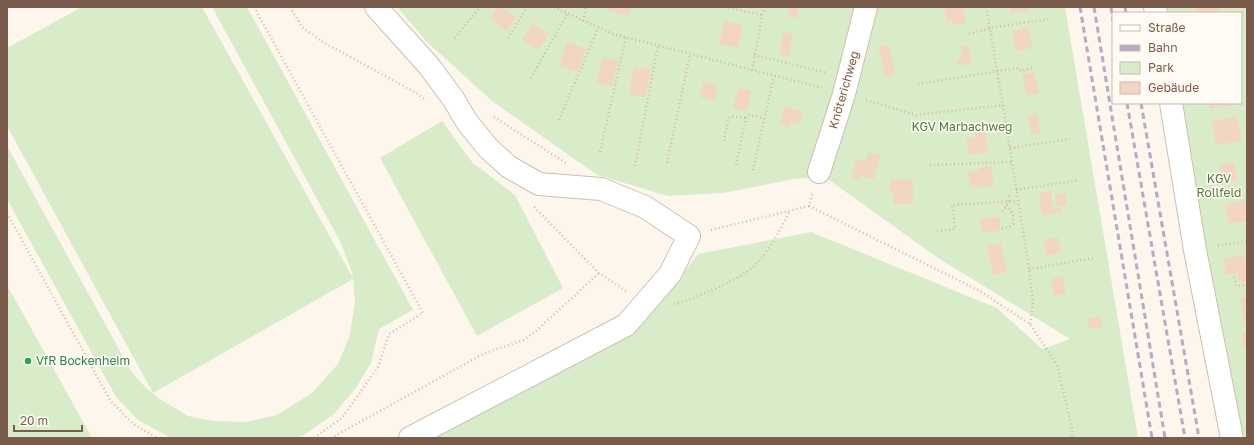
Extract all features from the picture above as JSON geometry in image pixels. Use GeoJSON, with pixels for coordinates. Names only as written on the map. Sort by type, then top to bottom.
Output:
{"type":"FeatureCollection","features":[{"type":"Feature","properties":{"kind":"lane"},"geometry":{"type":"LineString","coordinates":[[376,7],[429,66],[454,100],[467,122],[488,148],[509,167],[539,184],[601,189],[645,207],[689,236],[670,274],[626,325],[410,438]]}},
{"type":"Feature","properties":{"kind":"lane","name":"Knöterichweg"},"geometry":{"type":"LineString","coordinates":[[819,172],[844,94],[866,7]]}},
{"type":"Feature","properties":{"kind":"lane"},"geometry":{"type":"LineString","coordinates":[[1171,104],[1195,250],[1232,438]]}},
{"type":"Feature","properties":{"kind":"path"},"geometry":{"type":"LineString","coordinates":[[254,7],[423,313],[389,334],[378,367],[342,418],[314,438]]}},
{"type":"Feature","properties":{"kind":"path"},"geometry":{"type":"LineString","coordinates":[[290,7],[302,27],[324,43],[418,94],[427,102]]}},
{"type":"Feature","properties":{"kind":"path"},"geometry":{"type":"LineString","coordinates":[[455,38],[480,7]]}},
{"type":"Feature","properties":{"kind":"path"},"geometry":{"type":"LineString","coordinates":[[508,38],[527,7]]}},
{"type":"Feature","properties":{"kind":"path"},"geometry":{"type":"LineString","coordinates":[[583,21],[586,7]]}},
{"type":"Feature","properties":{"kind":"path"},"geometry":{"type":"LineString","coordinates":[[725,7],[762,15]]}},
{"type":"Feature","properties":{"kind":"path"},"geometry":{"type":"LineString","coordinates":[[752,70],[764,7]]}},
{"type":"Feature","properties":{"kind":"path"},"geometry":{"type":"LineString","coordinates":[[986,7],[1003,105]]}},
{"type":"Feature","properties":{"kind":"path"},"geometry":{"type":"LineString","coordinates":[[530,78],[567,14]]}},
{"type":"Feature","properties":{"kind":"path"},"geometry":{"type":"LineString","coordinates":[[969,34],[990,28],[1048,19]]}},
{"type":"Feature","properties":{"kind":"path"},"geometry":{"type":"LineString","coordinates":[[559,120],[598,28]]}},
{"type":"Feature","properties":{"kind":"path"},"geometry":{"type":"LineString","coordinates":[[600,152],[626,38]]}},
{"type":"Feature","properties":{"kind":"path"},"geometry":{"type":"LineString","coordinates":[[635,166],[658,46]]}},
{"type":"Feature","properties":{"kind":"path"},"geometry":{"type":"LineString","coordinates":[[667,163],[690,54]]}},
{"type":"Feature","properties":{"kind":"path"},"geometry":{"type":"LineString","coordinates":[[754,55],[833,75]]}},
{"type":"Feature","properties":{"kind":"path"},"geometry":{"type":"LineString","coordinates":[[918,84],[1018,68],[1022,71],[1032,68]]}},
{"type":"Feature","properties":{"kind":"path"},"geometry":{"type":"LineString","coordinates":[[753,170],[774,76]]}},
{"type":"Feature","properties":{"kind":"path"},"geometry":{"type":"LineString","coordinates":[[736,165],[748,114],[764,118]]}},
{"type":"Feature","properties":{"kind":"path"},"geometry":{"type":"LineString","coordinates":[[490,115],[569,165]]}},
{"type":"Feature","properties":{"kind":"path"},"geometry":{"type":"LineString","coordinates":[[724,141],[730,116],[746,118]]}},
{"type":"Feature","properties":{"kind":"path"},"geometry":{"type":"LineString","coordinates":[[1010,148],[1070,139]]}},
{"type":"Feature","properties":{"kind":"path"},"geometry":{"type":"LineString","coordinates":[[930,165],[1012,162]]}},
{"type":"Feature","properties":{"kind":"path"},"geometry":{"type":"LineString","coordinates":[[809,206],[819,172]]}},
{"type":"Feature","properties":{"kind":"path"},"geometry":{"type":"LineString","coordinates":[[1016,190],[1079,180]]}},
{"type":"Feature","properties":{"kind":"path"},"geometry":{"type":"LineString","coordinates":[[1002,211],[1005,209],[1009,198],[1009,193]]}},
{"type":"Feature","properties":{"kind":"path"},"geometry":{"type":"LineString","coordinates":[[937,231],[955,229],[952,205],[1006,204],[1018,201]]}},
{"type":"Feature","properties":{"kind":"path"},"geometry":{"type":"LineString","coordinates":[[1002,229],[1013,224],[1014,219],[1010,208],[1006,204]]}},
{"type":"Feature","properties":{"kind":"path"},"geometry":{"type":"LineString","coordinates":[[532,205],[599,273],[645,304],[665,306],[685,302],[723,285],[749,270],[767,251],[790,210]]}},
{"type":"Feature","properties":{"kind":"path"},"geometry":{"type":"LineString","coordinates":[[689,236],[809,206],[980,291],[1030,324],[1057,365],[1072,428],[1072,438]]}},
{"type":"Feature","properties":{"kind":"path"},"geometry":{"type":"LineString","coordinates":[[7,213],[110,400],[133,424],[156,438]]}},
{"type":"Feature","properties":{"kind":"path"},"geometry":{"type":"LineString","coordinates":[[1195,250],[1247,241]]}},
{"type":"Feature","properties":{"kind":"path"},"geometry":{"type":"LineString","coordinates":[[1029,268],[1092,258]]}},
{"type":"Feature","properties":{"kind":"path"},"geometry":{"type":"LineString","coordinates":[[331,438],[485,353],[524,340],[536,331],[599,273]]}},
{"type":"Feature","properties":{"kind":"path"},"geometry":{"type":"LineString","coordinates":[[1234,277],[1236,286],[1247,285]]}},
{"type":"Feature","properties":{"kind":"green space"},"geometry":{"type":"Polygon","coordinates":[[[82,7],[202,7],[353,278],[340,241],[212,7],[247,7],[413,310],[379,329],[371,363],[355,389],[334,414],[304,435],[296,438],[171,438],[138,420],[116,397],[7,199],[7,146],[131,371],[145,387],[158,398],[188,416],[213,421],[246,422],[277,415],[312,393],[338,364],[350,335],[355,301],[353,279],[153,393],[7,126],[7,48],[82,7]]]}},
{"type":"Feature","properties":{"kind":"green space","name":"KGV Marbachweg"},"geometry":{"type":"Polygon","coordinates":[[[397,7],[1065,7],[1138,438],[432,438],[644,321],[698,254],[811,232],[997,308],[1042,349],[1070,339],[938,258],[825,177],[794,179],[723,193],[668,196],[597,175],[492,101],[427,42],[397,7]]]}},
{"type":"Feature","properties":{"kind":"green space","name":"KGV Rollfeld"},"geometry":{"type":"Polygon","coordinates":[[[1162,7],[1247,7],[1247,438],[1237,438],[1177,104],[1242,104],[1242,12],[1163,12],[1162,7]]]}},
{"type":"Feature","properties":{"kind":"green space"},"geometry":{"type":"Polygon","coordinates":[[[442,121],[472,162],[515,195],[563,288],[477,336],[380,158],[442,121]]]}},
{"type":"Feature","properties":{"kind":"green space","name":"VfR Bockenheim"},"geometry":{"type":"Polygon","coordinates":[[[7,285],[92,438],[7,438],[7,285]]]}},
{"type":"Feature","properties":{"kind":"building"},"geometry":{"type":"Polygon","coordinates":[[[498,7],[501,7],[516,17],[507,31],[490,19],[498,7]]]}},
{"type":"Feature","properties":{"kind":"building"},"geometry":{"type":"Polygon","coordinates":[[[608,7],[630,7],[628,15],[607,11],[608,7]]]}},
{"type":"Feature","properties":{"kind":"building"},"geometry":{"type":"Polygon","coordinates":[[[789,7],[798,7],[797,18],[788,17],[789,7]]]}},
{"type":"Feature","properties":{"kind":"building"},"geometry":{"type":"Polygon","coordinates":[[[944,7],[963,7],[966,23],[953,25],[952,21],[947,22],[944,7]]]}},
{"type":"Feature","properties":{"kind":"building"},"geometry":{"type":"Polygon","coordinates":[[[1010,7],[1028,7],[1029,10],[1011,13],[1010,7]]]}},
{"type":"Feature","properties":{"kind":"building"},"geometry":{"type":"Polygon","coordinates":[[[1195,7],[1218,7],[1219,12],[1197,12],[1195,7]]]}},
{"type":"Feature","properties":{"kind":"building"},"geometry":{"type":"Polygon","coordinates":[[[724,21],[742,25],[738,48],[719,44],[724,21]]]}},
{"type":"Feature","properties":{"kind":"building"},"geometry":{"type":"Polygon","coordinates":[[[532,24],[549,33],[539,50],[522,40],[532,24]]]}},
{"type":"Feature","properties":{"kind":"building"},"geometry":{"type":"Polygon","coordinates":[[[1029,28],[1032,48],[1016,51],[1012,31],[1029,28]]]}},
{"type":"Feature","properties":{"kind":"building"},"geometry":{"type":"Polygon","coordinates":[[[783,32],[793,34],[789,56],[779,54],[783,32]]]}},
{"type":"Feature","properties":{"kind":"building"},"geometry":{"type":"Polygon","coordinates":[[[567,42],[586,49],[577,72],[559,65],[567,42]]]}},
{"type":"Feature","properties":{"kind":"building"},"geometry":{"type":"Polygon","coordinates":[[[889,45],[895,74],[886,77],[878,47],[889,45]]]}},
{"type":"Feature","properties":{"kind":"building"},"geometry":{"type":"Polygon","coordinates":[[[968,45],[972,63],[958,66],[957,60],[962,59],[960,47],[968,45]]]}},
{"type":"Feature","properties":{"kind":"building"},"geometry":{"type":"Polygon","coordinates":[[[602,58],[618,61],[612,86],[597,83],[602,58]]]}},
{"type":"Feature","properties":{"kind":"building"},"geometry":{"type":"Polygon","coordinates":[[[634,67],[651,70],[645,97],[629,94],[634,67]]]}},
{"type":"Feature","properties":{"kind":"building"},"geometry":{"type":"Polygon","coordinates":[[[1034,72],[1039,93],[1027,96],[1022,74],[1034,72]]]}},
{"type":"Feature","properties":{"kind":"building"},"geometry":{"type":"Polygon","coordinates":[[[704,82],[718,86],[714,101],[699,97],[704,82]]]}},
{"type":"Feature","properties":{"kind":"building"},"geometry":{"type":"Polygon","coordinates":[[[738,88],[751,91],[747,111],[733,108],[738,88]]]}},
{"type":"Feature","properties":{"kind":"building"},"geometry":{"type":"Polygon","coordinates":[[[1209,104],[1233,105],[1210,109],[1209,104]]]}},
{"type":"Feature","properties":{"kind":"building"},"geometry":{"type":"Polygon","coordinates":[[[784,107],[803,111],[800,124],[791,122],[790,128],[780,125],[784,107]]]}},
{"type":"Feature","properties":{"kind":"building"},"geometry":{"type":"Polygon","coordinates":[[[1036,113],[1041,132],[1032,135],[1027,115],[1036,113]]]}},
{"type":"Feature","properties":{"kind":"building"},"geometry":{"type":"Polygon","coordinates":[[[1237,117],[1241,141],[1216,145],[1212,121],[1237,117]]]}},
{"type":"Feature","properties":{"kind":"building"},"geometry":{"type":"Polygon","coordinates":[[[984,127],[988,152],[969,155],[966,139],[976,138],[974,129],[984,127]]]}},
{"type":"Feature","properties":{"kind":"building"},"geometry":{"type":"Polygon","coordinates":[[[869,152],[881,156],[873,180],[862,176],[860,180],[851,177],[857,159],[865,162],[869,152]]]}},
{"type":"Feature","properties":{"kind":"building"},"geometry":{"type":"Polygon","coordinates":[[[1234,162],[1238,180],[1223,183],[1219,166],[1234,162]]]}},
{"type":"Feature","properties":{"kind":"building"},"geometry":{"type":"Polygon","coordinates":[[[991,166],[994,186],[980,188],[980,186],[970,187],[968,172],[978,171],[978,168],[991,166]]]}},
{"type":"Feature","properties":{"kind":"building"},"geometry":{"type":"Polygon","coordinates":[[[913,179],[913,204],[894,204],[893,192],[890,193],[890,180],[913,179]]]}},
{"type":"Feature","properties":{"kind":"building"},"geometry":{"type":"Polygon","coordinates":[[[1051,191],[1053,209],[1061,208],[1061,213],[1042,215],[1039,193],[1051,191]]]}},
{"type":"Feature","properties":{"kind":"building"},"geometry":{"type":"Polygon","coordinates":[[[1065,193],[1067,205],[1057,206],[1055,194],[1065,193]]]}},
{"type":"Feature","properties":{"kind":"building"},"geometry":{"type":"Polygon","coordinates":[[[1245,200],[1247,221],[1229,224],[1225,205],[1245,200]]]}},
{"type":"Feature","properties":{"kind":"building"},"geometry":{"type":"Polygon","coordinates":[[[1000,217],[1000,231],[981,232],[980,218],[1000,217]]]}},
{"type":"Feature","properties":{"kind":"building"},"geometry":{"type":"Polygon","coordinates":[[[1058,237],[1062,252],[1047,256],[1043,241],[1058,237]]]}},
{"type":"Feature","properties":{"kind":"building"},"geometry":{"type":"Polygon","coordinates":[[[1001,243],[1007,272],[993,275],[987,246],[1001,243]]]}},
{"type":"Feature","properties":{"kind":"building"},"geometry":{"type":"Polygon","coordinates":[[[1244,255],[1247,282],[1239,283],[1237,273],[1226,275],[1223,259],[1244,255]]]}},
{"type":"Feature","properties":{"kind":"building"},"geometry":{"type":"Polygon","coordinates":[[[1063,276],[1066,294],[1054,296],[1051,279],[1063,276]]]}},
{"type":"Feature","properties":{"kind":"building"},"geometry":{"type":"Polygon","coordinates":[[[1247,297],[1247,325],[1245,325],[1240,298],[1247,297]]]}},
{"type":"Feature","properties":{"kind":"building"},"geometry":{"type":"Polygon","coordinates":[[[1100,316],[1102,326],[1089,329],[1087,319],[1100,316]]]}},
{"type":"Feature","properties":{"kind":"building"},"geometry":{"type":"Polygon","coordinates":[[[1246,333],[1247,349],[1244,349],[1242,334],[1246,333]]]}},
{"type":"Feature","properties":{"kind":"railway"},"geometry":{"type":"LineString","coordinates":[[1080,7],[1152,438]]}},
{"type":"Feature","properties":{"kind":"railway"},"geometry":{"type":"LineString","coordinates":[[1094,7],[1165,438]]}},
{"type":"Feature","properties":{"kind":"railway"},"geometry":{"type":"LineString","coordinates":[[1111,7],[1112,14]]}},
{"type":"Feature","properties":{"kind":"railway"},"geometry":{"type":"LineString","coordinates":[[1125,7],[1126,12]]}},
{"type":"Feature","properties":{"kind":"railway"},"geometry":{"type":"LineString","coordinates":[[1127,104],[1185,438]]}},
{"type":"Feature","properties":{"kind":"railway"},"geometry":{"type":"LineString","coordinates":[[1141,104],[1199,438]]}},
{"type":"Feature","properties":{"kind":"place","name":"VfR Bockenheim"},"geometry":{"type":"Point","coordinates":[28,361]}}]}
